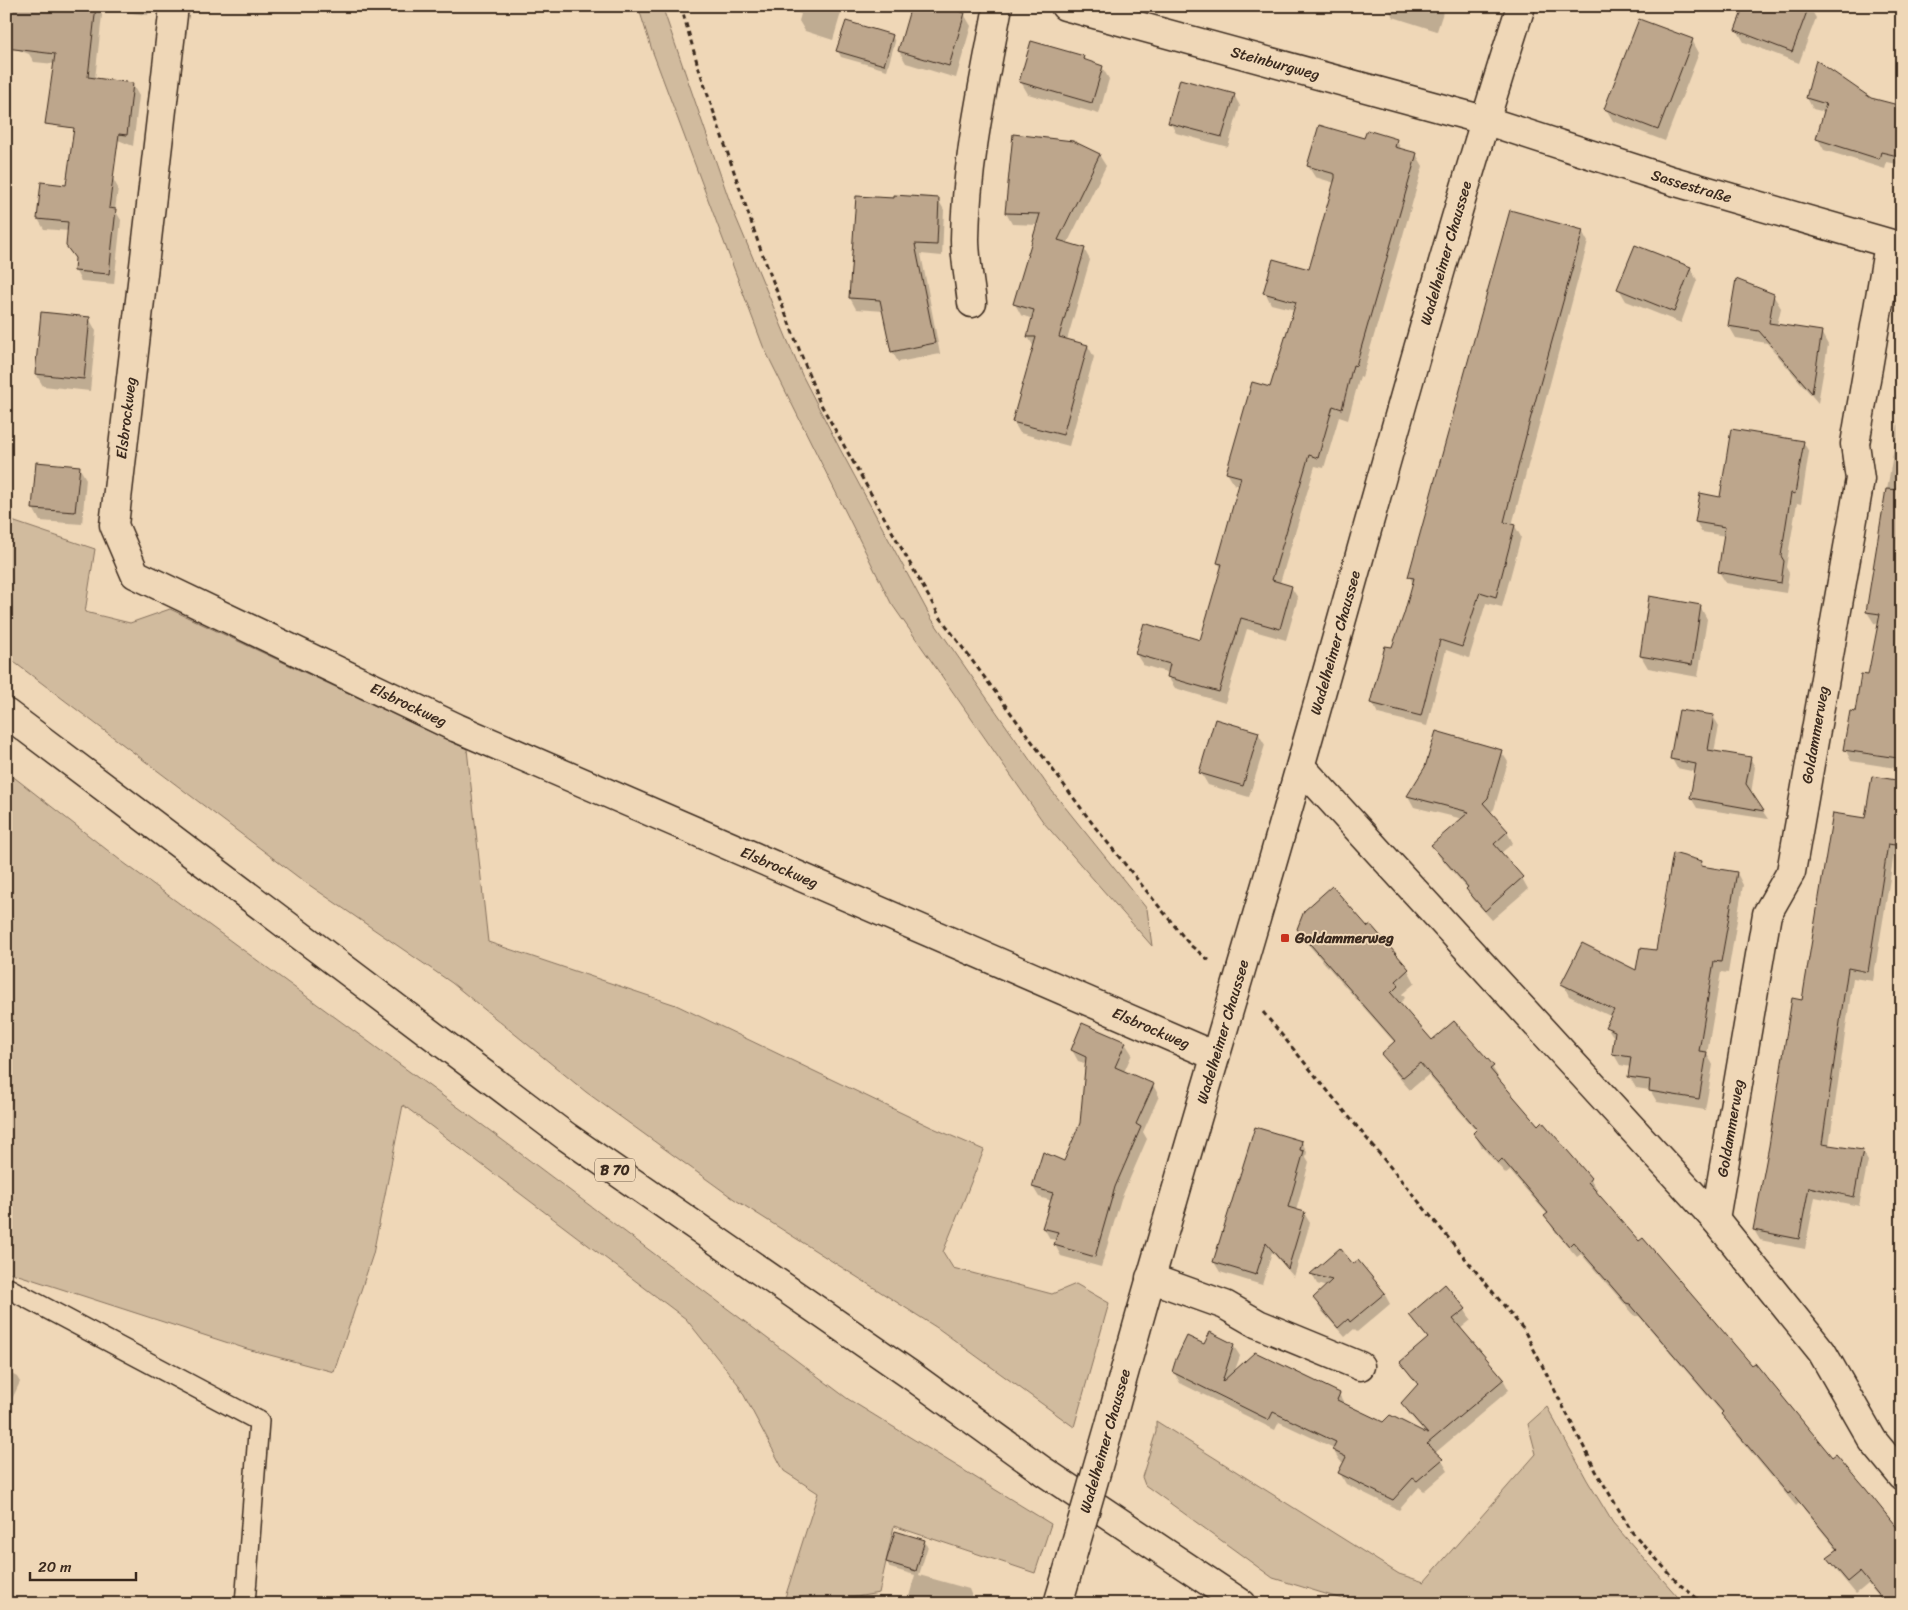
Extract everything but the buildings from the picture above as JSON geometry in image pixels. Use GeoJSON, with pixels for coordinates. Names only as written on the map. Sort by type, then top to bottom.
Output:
{"type":"FeatureCollection","features":[{"type":"Feature","properties":{"kind":"main road","name":"Elsbrockweg"},"geometry":{"type":"LineString","coordinates":[[174,6],[114,525],[135,574],[457,728],[1215,1056]]}},
{"type":"Feature","properties":{"kind":"main road"},"geometry":{"type":"LineString","coordinates":[[972,303],[965,240],[970,178],[979,107],[998,6]]}},
{"type":"Feature","properties":{"kind":"main road","name":"Steinburgweg"},"geometry":{"type":"LineString","coordinates":[[1065,6],[1484,120]]}},
{"type":"Feature","properties":{"kind":"main road","name":"Wadelheimer Chaussee"},"geometry":{"type":"LineString","coordinates":[[1058,1604],[1150,1278],[1300,767],[1484,120],[1520,6]]}},
{"type":"Feature","properties":{"kind":"main road","name":"Sassestraße"},"geometry":{"type":"LineString","coordinates":[[1484,120],[1672,181],[1895,246]]}},
{"type":"Feature","properties":{"kind":"main road","name":"Goldammerweg"},"geometry":{"type":"LineString","coordinates":[[1715,1219],[1768,914],[1791,872],[1860,479],[1855,444],[1895,246]]}},
{"type":"Feature","properties":{"kind":"main road","name":"B 70"},"geometry":{"type":"LineString","coordinates":[[6,713],[567,1137],[912,1376],[1043,1471],[1242,1604]]}},
{"type":"Feature","properties":{"kind":"main road"},"geometry":{"type":"LineString","coordinates":[[1300,767],[1715,1219],[1822,1352],[1873,1441],[1902,1476]]}},
{"type":"Feature","properties":{"kind":"main road"},"geometry":{"type":"LineString","coordinates":[[1150,1278],[1225,1305],[1258,1324],[1360,1366]]}},
{"type":"Feature","properties":{"kind":"lane"},"geometry":{"type":"LineString","coordinates":[[6,1287],[259,1421],[245,1604]]}},
{"type":"Feature","properties":{"kind":"path"},"geometry":{"type":"LineString","coordinates":[[681,6],[698,66],[759,245],[819,401],[940,617],[1095,827],[1184,938],[1237,983],[1279,1030],[1524,1330],[1596,1471],[1632,1532],[1678,1583],[1704,1604]]}},
{"type":"Feature","properties":{"kind":"shaded area"},"geometry":{"type":"Polygon","coordinates":[[[638,6],[662,6],[732,208],[802,375],[931,618],[1048,786],[1147,909],[1152,946],[1044,823],[891,603],[763,346],[652,50],[638,6]]]}},
{"type":"Feature","properties":{"kind":"shaded area"},"geometry":{"type":"Polygon","coordinates":[[[6,519],[95,549],[85,612],[130,623],[170,609],[467,749],[488,942],[676,1005],[931,1127],[984,1150],[943,1252],[953,1268],[1052,1294],[1076,1284],[1109,1303],[1074,1427],[939,1329],[734,1199],[586,1092],[452,983],[302,880],[6,656],[6,519]]]}},
{"type":"Feature","properties":{"kind":"shaded area"},"geometry":{"type":"Polygon","coordinates":[[[6,771],[120,860],[477,1121],[848,1399],[1051,1524],[1035,1573],[894,1526],[879,1593],[816,1604],[783,1604],[818,1493],[784,1471],[738,1384],[686,1319],[403,1105],[373,1254],[334,1372],[247,1349],[6,1271],[6,771]]]}},
{"type":"Feature","properties":{"kind":"shaded area"},"geometry":{"type":"Polygon","coordinates":[[[1547,1407],[1613,1523],[1684,1604],[1351,1604],[1342,1599],[1273,1578],[1145,1485],[1142,1477],[1156,1432],[1156,1421],[1399,1574],[1424,1582],[1536,1454],[1528,1424],[1547,1407]]]}},
{"type":"Feature","properties":{"kind":"place","name":"Goldammerweg"},"geometry":{"type":"Point","coordinates":[1285,938]}}]}
